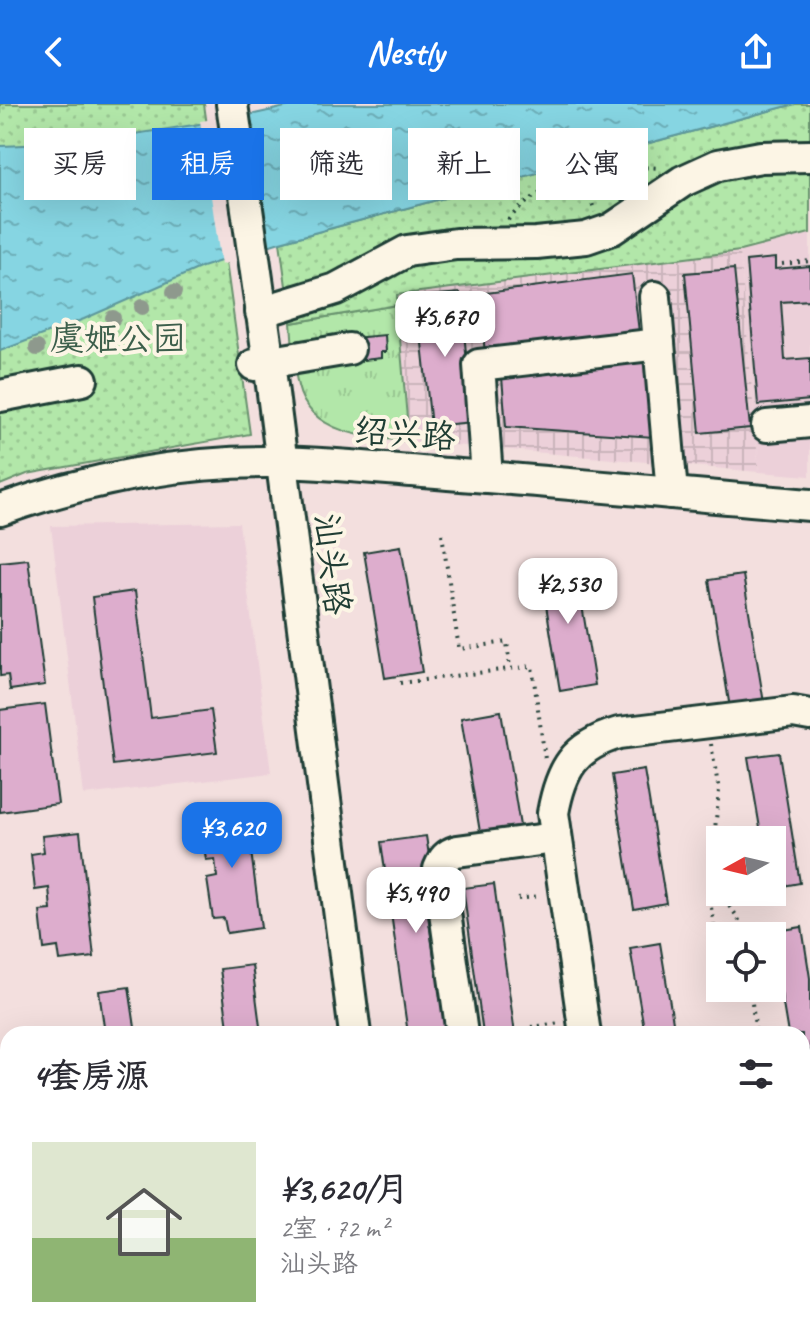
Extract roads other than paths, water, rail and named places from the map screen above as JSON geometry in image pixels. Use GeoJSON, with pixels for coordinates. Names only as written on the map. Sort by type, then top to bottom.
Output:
{"type":"FeatureCollection","features":[{"type":"Feature","properties":{"kind":"street","name":"汕头路"},"geometry":{"type":"LineString","coordinates":[[217,104],[261,312],[261,364]]}},
{"type":"Feature","properties":{"kind":"street","name":"汕头路"},"geometry":{"type":"LineString","coordinates":[[232,104],[246,250],[274,463],[354,1026]]}},
{"type":"Feature","properties":{"kind":"street"},"geometry":{"type":"LineString","coordinates":[[261,312],[336,289],[407,251],[456,244],[574,240],[612,229],[644,206],[718,165],[761,157],[810,156]]}},
{"type":"Feature","properties":{"kind":"street"},"geometry":{"type":"LineString","coordinates":[[655,297],[672,493]]}},
{"type":"Feature","properties":{"kind":"street"},"geometry":{"type":"LineString","coordinates":[[487,477],[479,365],[659,344]]}},
{"type":"Feature","properties":{"kind":"street"},"geometry":{"type":"LineString","coordinates":[[261,364],[349,349]]}},
{"type":"Feature","properties":{"kind":"street"},"geometry":{"type":"LineString","coordinates":[[0,396],[82,380]]}},
{"type":"Feature","properties":{"kind":"street"},"geometry":{"type":"LineString","coordinates":[[767,426],[810,422]]}},
{"type":"Feature","properties":{"kind":"street","name":"汕头路"},"geometry":{"type":"LineString","coordinates":[[274,463],[339,1026]]}},
{"type":"Feature","properties":{"kind":"street","name":"绍兴路"},"geometry":{"type":"LineString","coordinates":[[0,510],[112,479],[188,466],[274,463],[487,477],[810,505]]}},
{"type":"Feature","properties":{"kind":"street"},"geometry":{"type":"LineString","coordinates":[[583,1026],[553,813],[557,792],[571,762],[592,742],[619,733],[793,712],[810,715]]}},
{"type":"Feature","properties":{"kind":"street"},"geometry":{"type":"LineString","coordinates":[[461,1026],[439,869],[443,860],[457,851],[555,838]]}},
{"type":"Feature","properties":{"kind":"water"},"geometry":{"type":"Polygon","coordinates":[[[297,104],[795,104],[648,143],[648,128],[536,128],[536,173],[520,178],[520,128],[408,128],[408,200],[437,200],[280,242],[202,267],[84,319],[0,351],[0,146],[24,145],[24,200],[136,200],[136,134],[152,131],[152,200],[264,200],[264,128],[173,128],[297,104]]]}},
{"type":"Feature","properties":{"kind":"park label","name":"虞姬公园"},"geometry":{"type":"Point","coordinates":[118,338]}}]}
